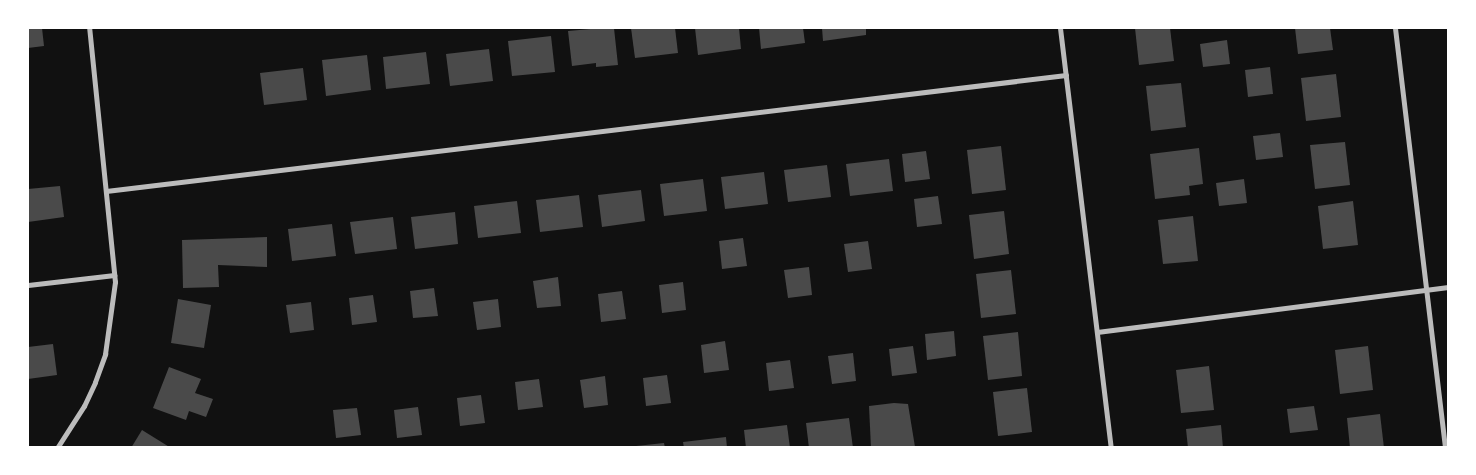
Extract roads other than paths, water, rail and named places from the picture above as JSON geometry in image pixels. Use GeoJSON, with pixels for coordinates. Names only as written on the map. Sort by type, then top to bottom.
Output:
{"type":"FeatureCollection","features":[{"type":"Feature","properties":{"kind":"street"},"geometry":{"type":"LineString","coordinates":[[57,448],[84,406],[105,354],[114,275],[89,28]]}},
{"type":"Feature","properties":{"kind":"street"},"geometry":{"type":"LineString","coordinates":[[1060,28],[1111,448]]}},
{"type":"Feature","properties":{"kind":"street"},"geometry":{"type":"LineString","coordinates":[[1395,28],[1445,448]]}},
{"type":"Feature","properties":{"kind":"street"},"geometry":{"type":"LineString","coordinates":[[106,191],[1066,75]]}},
{"type":"Feature","properties":{"kind":"street"},"geometry":{"type":"LineString","coordinates":[[28,285],[114,275]]}},
{"type":"Feature","properties":{"kind":"street"},"geometry":{"type":"LineString","coordinates":[[1098,332],[1448,287]]}}]}
